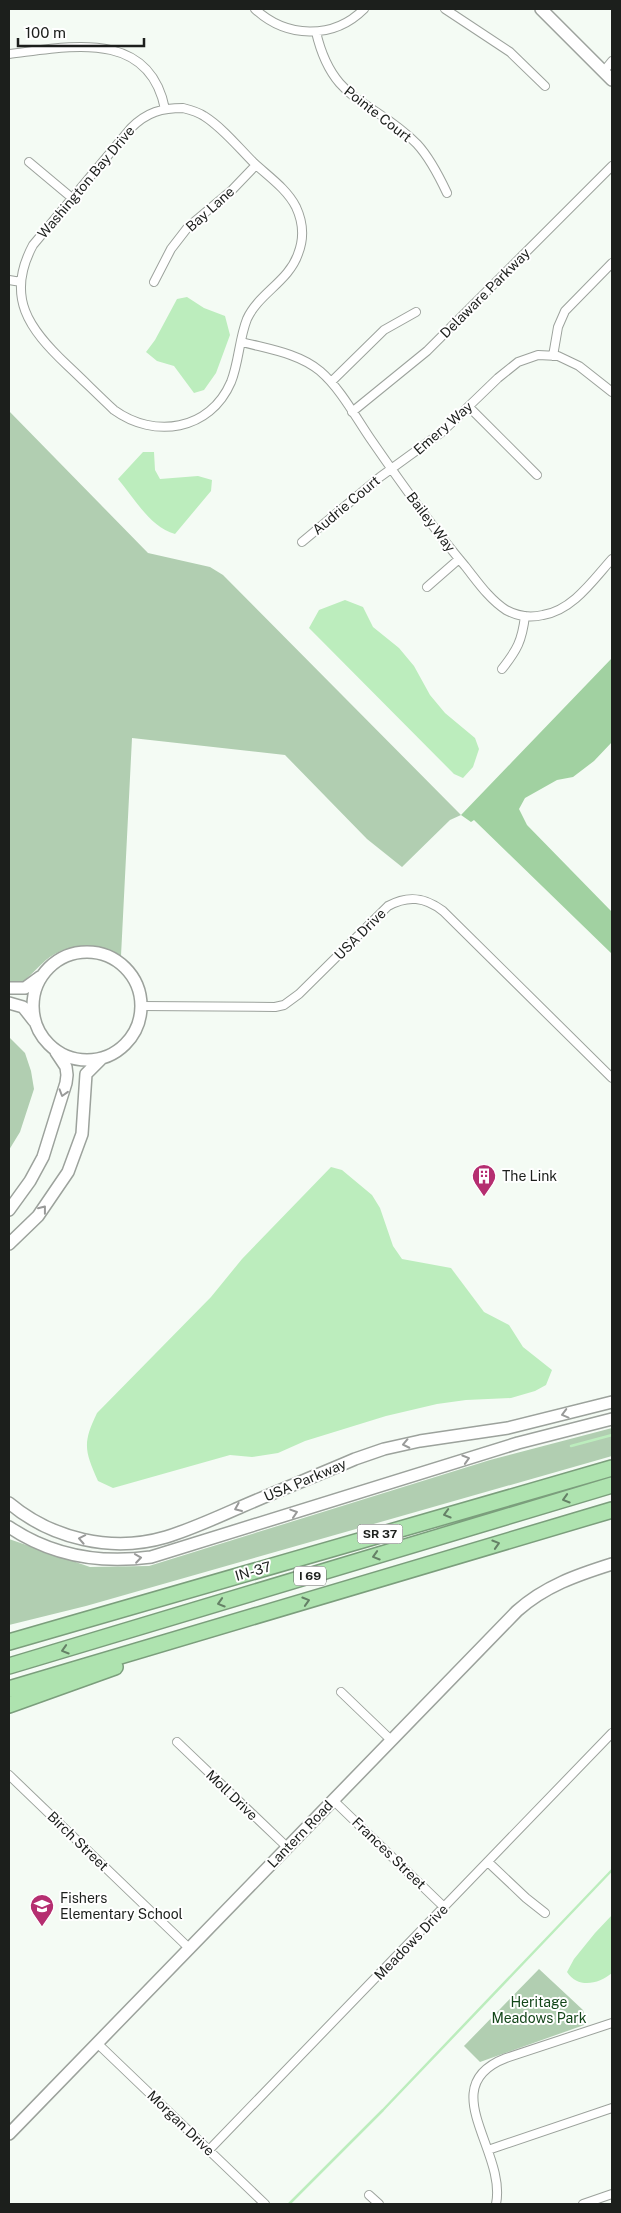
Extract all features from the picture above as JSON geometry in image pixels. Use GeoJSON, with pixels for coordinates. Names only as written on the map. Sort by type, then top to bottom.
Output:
{"type":"FeatureCollection","features":[{"type":"Feature","properties":{"kind":"highway","name":"IN-37"},"geometry":{"type":"LineString","coordinates":[[9,1642],[612,1468]]}},
{"type":"Feature","properties":{"kind":"highway","name":"I 69"},"geometry":{"type":"LineString","coordinates":[[9,1666],[612,1486]]}},
{"type":"Feature","properties":{"kind":"highway","name":"I 69"},"geometry":{"type":"LineString","coordinates":[[9,1688],[612,1510]]}},
{"type":"Feature","properties":{"kind":"highway"},"geometry":{"type":"LineString","coordinates":[[9,1705],[260,1615]]}},
{"type":"Feature","properties":{"kind":"street"},"geometry":{"type":"LineString","coordinates":[[255,9],[271,22],[301,32],[325,31],[344,23],[364,9]]}},
{"type":"Feature","properties":{"kind":"street"},"geometry":{"type":"LineString","coordinates":[[445,9],[510,52],[545,86]]}},
{"type":"Feature","properties":{"kind":"street"},"geometry":{"type":"LineString","coordinates":[[541,9],[612,80]]}},
{"type":"Feature","properties":{"kind":"street","name":"Pointe Court"},"geometry":{"type":"LineString","coordinates":[[316,32],[322,54],[334,77],[350,95],[401,130],[417,144],[435,169],[447,193]]}},
{"type":"Feature","properties":{"kind":"street"},"geometry":{"type":"LineString","coordinates":[[9,54],[79,46],[107,48],[132,58],[146,69],[162,94],[165,109]]}},
{"type":"Feature","properties":{"kind":"street"},"geometry":{"type":"LineString","coordinates":[[604,71],[612,61]]}},
{"type":"Feature","properties":{"kind":"street","name":"Washington Bay Drive"},"geometry":{"type":"LineString","coordinates":[[183,108],[204,116],[256,165],[290,197],[295,206],[299,215],[303,237],[298,254],[290,269],[252,310],[246,321],[231,381],[213,408],[204,415],[182,425],[172,427],[148,426],[125,418],[114,410],[45,343],[30,323],[21,299],[21,282],[27,257],[33,245],[139,120],[147,114],[165,109],[183,108]]}},
{"type":"Feature","properties":{"kind":"street"},"geometry":{"type":"LineString","coordinates":[[29,162],[72,198]]}},
{"type":"Feature","properties":{"kind":"street","name":"Bay Lane"},"geometry":{"type":"LineString","coordinates":[[154,282],[171,249],[188,227],[232,190],[256,165]]}},
{"type":"Feature","properties":{"kind":"street","name":"Delaware Parkway"},"geometry":{"type":"LineString","coordinates":[[352,412],[426,351],[612,166]]}},
{"type":"Feature","properties":{"kind":"street"},"geometry":{"type":"LineString","coordinates":[[612,263],[560,319],[553,356],[579,366],[612,392]]}},
{"type":"Feature","properties":{"kind":"street"},"geometry":{"type":"LineString","coordinates":[[9,280],[21,282]]}},
{"type":"Feature","properties":{"kind":"street"},"geometry":{"type":"LineString","coordinates":[[331,382],[384,330],[416,312]]}},
{"type":"Feature","properties":{"kind":"street","name":"Bailey Way"},"geometry":{"type":"LineString","coordinates":[[242,342],[285,353],[308,362],[331,382],[391,469],[459,559],[498,604],[507,610],[525,616]]}},
{"type":"Feature","properties":{"kind":"street","name":"Emery Way"},"geometry":{"type":"LineString","coordinates":[[391,469],[429,442],[469,408],[508,369],[523,360],[538,355],[553,356]]}},
{"type":"Feature","properties":{"kind":"street"},"geometry":{"type":"LineString","coordinates":[[469,408],[537,476]]}},
{"type":"Feature","properties":{"kind":"street","name":"Audrie Court"},"geometry":{"type":"LineString","coordinates":[[302,542],[391,469]]}},
{"type":"Feature","properties":{"kind":"street"},"geometry":{"type":"LineString","coordinates":[[427,587],[459,559]]}},
{"type":"Feature","properties":{"kind":"street"},"geometry":{"type":"LineString","coordinates":[[502,669],[516,652],[521,641],[525,616],[544,615],[566,607],[612,559]]}},
{"type":"Feature","properties":{"kind":"street","name":"USA Drive"},"geometry":{"type":"LineString","coordinates":[[140,1006],[257,1008],[284,1005],[299,994],[388,906],[399,900],[410,898],[422,899],[433,903],[459,926],[612,1078]]}},
{"type":"Feature","properties":{"kind":"street"},"geometry":{"type":"LineString","coordinates":[[9,988],[25,988],[66,956],[84,952],[103,955],[112,959],[127,971],[137,987],[140,1006],[138,1023],[130,1038],[118,1050],[103,1058],[86,1074],[82,1134],[68,1172],[38,1216],[9,1244]]}},
{"type":"Feature","properties":{"kind":"street"},"geometry":{"type":"LineString","coordinates":[[38,1029],[33,1005],[36,988],[43,974]]}},
{"type":"Feature","properties":{"kind":"street"},"geometry":{"type":"LineString","coordinates":[[9,1003],[23,1007],[30,1013],[38,1029],[54,1048],[66,1067],[66,1083],[43,1157],[30,1181],[9,1210]]}},
{"type":"Feature","properties":{"kind":"street"},"geometry":{"type":"LineString","coordinates":[[54,1048],[77,1059],[103,1058]]}},
{"type":"Feature","properties":{"kind":"street","name":"USA Parkway"},"geometry":{"type":"LineString","coordinates":[[9,1503],[44,1526],[80,1539],[117,1543],[148,1541],[186,1530],[355,1458],[384,1449],[420,1441],[508,1428],[612,1402]]}},
{"type":"Feature","properties":{"kind":"street","name":"USA Parkway"},"geometry":{"type":"LineString","coordinates":[[9,1527],[38,1544],[68,1554],[109,1560],[151,1556],[518,1443],[612,1419]]}},
{"type":"Feature","properties":{"kind":"street","name":"Lantern Road"},"geometry":{"type":"LineString","coordinates":[[9,2134],[525,1604],[556,1584],[612,1564]]}},
{"type":"Feature","properties":{"kind":"street"},"geometry":{"type":"LineString","coordinates":[[341,1692],[391,1740]]}},
{"type":"Feature","properties":{"kind":"street","name":"Meadows Drive"},"geometry":{"type":"LineString","coordinates":[[209,2150],[612,1733]]}},
{"type":"Feature","properties":{"kind":"street","name":"Moll Drive"},"geometry":{"type":"LineString","coordinates":[[177,1742],[287,1847]]}},
{"type":"Feature","properties":{"kind":"street","name":"Birch Street"},"geometry":{"type":"LineString","coordinates":[[9,1775],[190,1949]]}},
{"type":"Feature","properties":{"kind":"street","name":"Frances Street"},"geometry":{"type":"LineString","coordinates":[[333,1800],[444,1907]]}},
{"type":"Feature","properties":{"kind":"street"},"geometry":{"type":"LineString","coordinates":[[488,1862],[545,1913]]}},
{"type":"Feature","properties":{"kind":"street"},"geometry":{"type":"LineString","coordinates":[[496,2204],[498,2184],[473,2100],[474,2086],[483,2070],[506,2058],[612,2023]]}},
{"type":"Feature","properties":{"kind":"street","name":"Morgan Drive"},"geometry":{"type":"LineString","coordinates":[[97,2043],[265,2204]]}},
{"type":"Feature","properties":{"kind":"street"},"geometry":{"type":"LineString","coordinates":[[488,2150],[612,2108]]}},
{"type":"Feature","properties":{"kind":"street"},"geometry":{"type":"LineString","coordinates":[[583,2204],[612,2194]]}},
{"type":"Feature","properties":{"kind":"street"},"geometry":{"type":"LineString","coordinates":[[369,2195],[379,2204]]}},
{"type":"Feature","properties":{"kind":"green space"},"geometry":{"type":"Polygon","coordinates":[[[9,411],[148,553],[210,567],[223,575],[461,815],[450,820],[402,867],[367,839],[285,755],[132,738],[121,956],[92,947],[73,947],[55,954],[46,960],[23,982],[9,982],[9,411]]]}},
{"type":"Feature","properties":{"kind":"green space"},"geometry":{"type":"Polygon","coordinates":[[[9,1037],[25,1053],[34,1089],[20,1132],[9,1150],[9,1037]]]}},
{"type":"Feature","properties":{"kind":"green space"},"geometry":{"type":"Polygon","coordinates":[[[612,1428],[612,1456],[86,1606],[9,1625],[9,1539],[90,1567],[149,1566],[490,1460],[612,1428]]]}},
{"type":"Feature","properties":{"kind":"green space","name":"Heritage Meadows Park"},"geometry":{"type":"Polygon","coordinates":[[[539,1969],[583,2010],[587,2024],[480,2062],[464,2046],[539,1969]]]}},
{"type":"Feature","properties":{"kind":"shaded area"},"geometry":{"type":"Polygon","coordinates":[[[187,297],[204,308],[225,316],[230,335],[216,373],[204,390],[194,393],[174,366],[157,361],[146,352],[155,340],[177,299],[187,297]]]}},
{"type":"Feature","properties":{"kind":"shaded area"},"geometry":{"type":"Polygon","coordinates":[[[143,452],[154,452],[155,470],[160,479],[198,476],[212,480],[211,491],[175,534],[150,519],[118,479],[143,452]]]}},
{"type":"Feature","properties":{"kind":"shaded area"},"geometry":{"type":"Polygon","coordinates":[[[345,600],[363,607],[373,627],[399,648],[414,666],[430,695],[445,713],[475,738],[479,749],[473,767],[463,778],[454,774],[309,628],[319,610],[345,600]]]}},
{"type":"Feature","properties":{"kind":"shaded area"},"geometry":{"type":"Polygon","coordinates":[[[612,658],[612,742],[594,761],[573,777],[557,780],[525,798],[519,809],[527,825],[612,912],[612,954],[474,820],[471,822],[461,815],[612,658]]]}},
{"type":"Feature","properties":{"kind":"shaded area"},"geometry":{"type":"Polygon","coordinates":[[[331,1167],[342,1170],[372,1195],[380,1208],[393,1246],[402,1259],[451,1268],[484,1312],[509,1325],[523,1347],[552,1370],[546,1385],[535,1391],[511,1398],[466,1400],[437,1404],[386,1416],[305,1441],[278,1453],[252,1457],[230,1455],[113,1488],[98,1481],[90,1462],[87,1447],[89,1432],[97,1413],[211,1297],[242,1259],[331,1167]]]}},
{"type":"Feature","properties":{"kind":"shaded area"},"geometry":{"type":"Polygon","coordinates":[[[612,1915],[612,1973],[595,1982],[583,1983],[577,1981],[567,1972],[574,1959],[612,1915]]]}},
{"type":"Feature","properties":{"kind":"waterway"},"geometry":{"type":"LineString","coordinates":[[571,1446],[612,1435]]}},
{"type":"Feature","properties":{"kind":"waterway"},"geometry":{"type":"LineString","coordinates":[[289,2204],[383,2110],[612,1870]]}},
{"type":"Feature","properties":{"kind":"place","name":"The Link"},"geometry":{"type":"Point","coordinates":[484,1197]}},
{"type":"Feature","properties":{"kind":"place","name":"Fishers Elementary School"},"geometry":{"type":"Point","coordinates":[42,1927]}}]}
